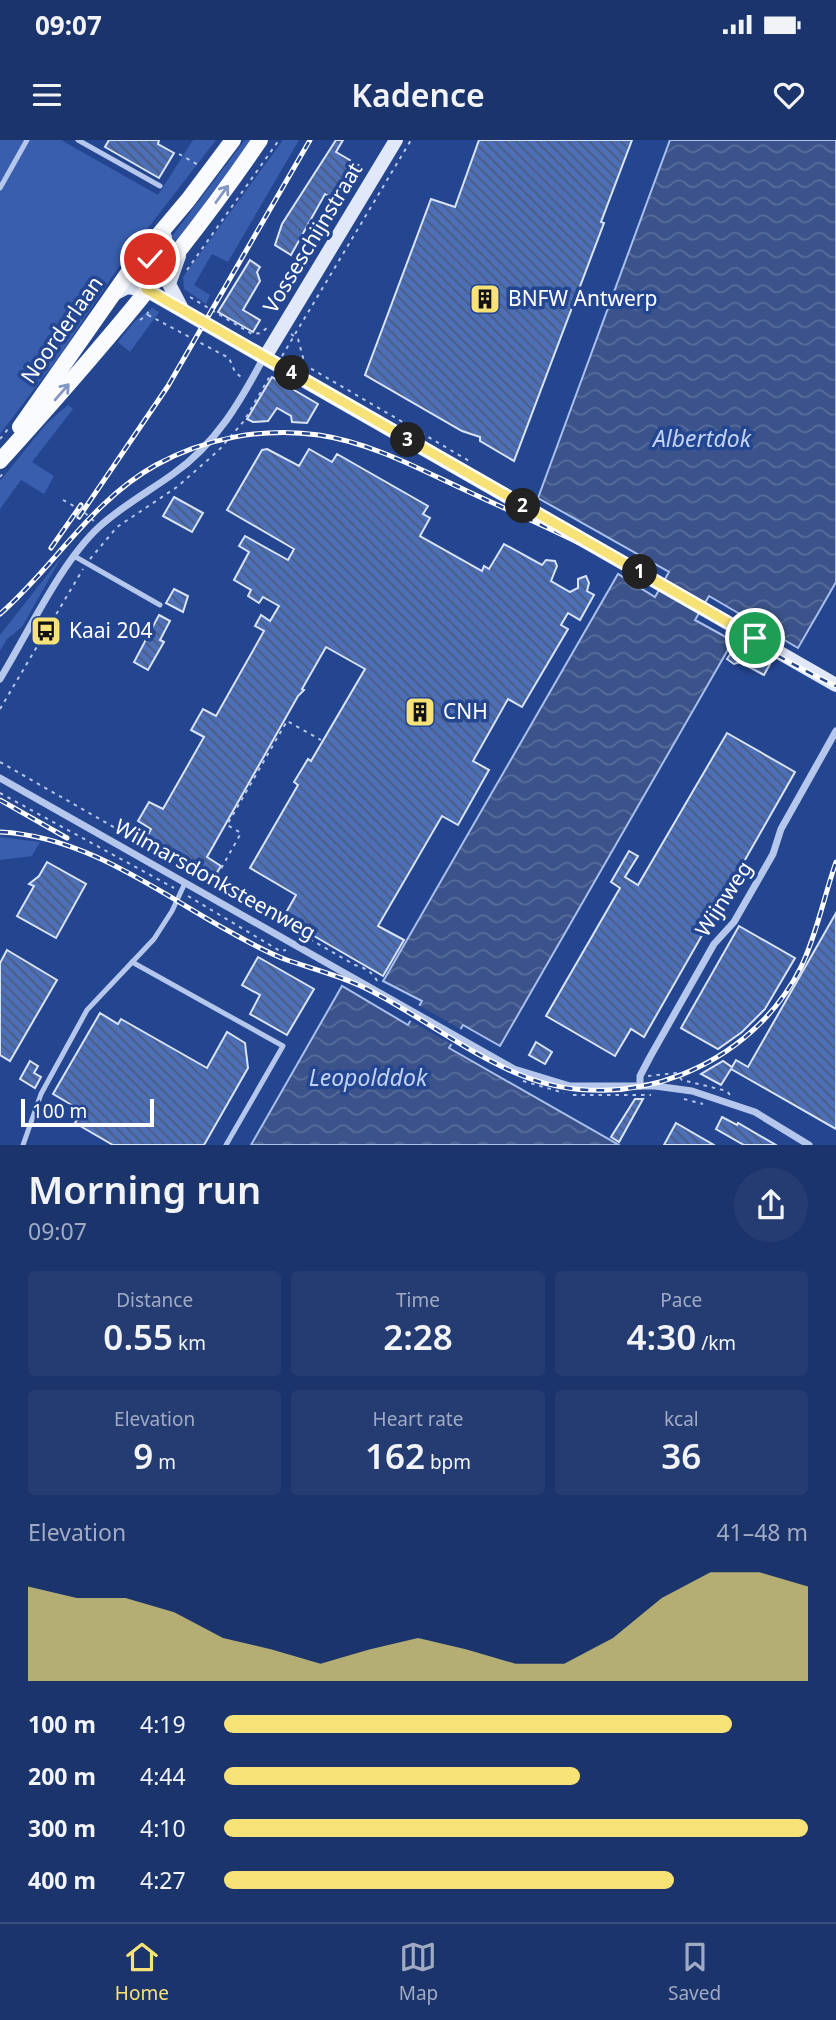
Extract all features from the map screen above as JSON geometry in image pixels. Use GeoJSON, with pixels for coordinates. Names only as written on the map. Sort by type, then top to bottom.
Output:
{"type":"FeatureCollection","features":[{"type":"Feature","properties":{"kind":"main road","name":"Noorderlaan"},"geometry":{"type":"LineString","coordinates":[[0,455],[110,296],[233,140]]}},
{"type":"Feature","properties":{"kind":"main road","name":"Noorderlaan"},"geometry":{"type":"LineString","coordinates":[[0,461],[66,388],[196,229],[260,140]]}},
{"type":"Feature","properties":{"kind":"main road","name":"Vosseschijnstraat"},"geometry":{"type":"LineString","coordinates":[[271,361],[396,140]]}},
{"type":"Feature","properties":{"kind":"main road","name":"Noorderlaan"},"geometry":{"type":"LineString","coordinates":[[146,289],[145,277],[150,259],[188,200]]}},
{"type":"Feature","properties":{"kind":"main road"},"geometry":{"type":"LineString","coordinates":[[184,311],[172,293],[169,280],[175,262],[196,229]]}},
{"type":"Feature","properties":{"kind":"main road"},"geometry":{"type":"LineString","coordinates":[[110,296],[127,287],[146,289],[836,685]]}},
{"type":"Feature","properties":{"kind":"street"},"geometry":{"type":"LineString","coordinates":[[0,679],[74,556],[99,527],[195,456],[223,428],[251,383],[271,361]]}},
{"type":"Feature","properties":{"kind":"street","name":"Wijnweg"},"geometry":{"type":"LineString","coordinates":[[640,1086],[640,1076],[714,944],[734,922],[773,854],[781,829],[836,731]]}},
{"type":"Feature","properties":{"kind":"street","name":"Wilmarsdonksteenweg"},"geometry":{"type":"LineString","coordinates":[[0,778],[514,1069],[544,1080],[595,1088],[640,1086]]}},
{"type":"Feature","properties":{"kind":"street"},"geometry":{"type":"LineString","coordinates":[[640,1086],[692,1091],[737,1105],[755,1112],[809,1145]]}},
{"type":"Feature","properties":{"kind":"lane"},"geometry":{"type":"LineString","coordinates":[[0,188],[27,140]]}},
{"type":"Feature","properties":{"kind":"lane"},"geometry":{"type":"LineString","coordinates":[[78,140],[160,186]]}},
{"type":"Feature","properties":{"kind":"lane"},"geometry":{"type":"LineString","coordinates":[[74,556],[160,605]]}},
{"type":"Feature","properties":{"kind":"lane"},"geometry":{"type":"LineString","coordinates":[[23,1145],[41,1094],[87,1010],[154,939],[185,883]]}},
{"type":"Feature","properties":{"kind":"lane"},"geometry":{"type":"LineString","coordinates":[[132,962],[282,1046],[226,1145]]}},
{"type":"Feature","properties":{"kind":"path"},"geometry":{"type":"LineString","coordinates":[[186,272],[279,140]]}},
{"type":"Feature","properties":{"kind":"path"},"geometry":{"type":"LineString","coordinates":[[0,709],[87,563],[109,534],[177,487],[225,444],[244,421],[271,361],[296,337],[411,140]]}},
{"type":"Feature","properties":{"kind":"path"},"geometry":{"type":"LineString","coordinates":[[179,155],[209,172]]}},
{"type":"Feature","properties":{"kind":"path"},"geometry":{"type":"LineString","coordinates":[[188,295],[252,334],[261,334],[271,324]]}},
{"type":"Feature","properties":{"kind":"path"},"geometry":{"type":"LineString","coordinates":[[139,321],[151,316],[192,336],[229,358],[235,372],[251,383]]}},
{"type":"Feature","properties":{"kind":"path"},"geometry":{"type":"LineString","coordinates":[[296,337],[305,365],[474,463]]}},
{"type":"Feature","properties":{"kind":"path"},"geometry":{"type":"LineString","coordinates":[[63,500],[83,511],[99,527]]}},
{"type":"Feature","properties":{"kind":"path"},"geometry":{"type":"LineString","coordinates":[[212,884],[241,833],[227,825],[286,720],[321,740]]}},
{"type":"Feature","properties":{"kind":"path"},"geometry":{"type":"LineString","coordinates":[[0,762],[372,972],[379,984]]}},
{"type":"Feature","properties":{"kind":"path"},"geometry":{"type":"LineString","coordinates":[[0,793],[181,892],[280,951],[301,949]]}},
{"type":"Feature","properties":{"kind":"path"},"geometry":{"type":"LineString","coordinates":[[640,1076],[676,1073],[682,1080],[727,1091],[737,1105]]}},
{"type":"Feature","properties":{"kind":"shaded area"},"geometry":{"type":"Polygon","coordinates":[[[0,140],[61,140],[158,195],[193,140],[216,140],[124,259],[61,354],[0,434],[0,140]]]}},
{"type":"Feature","properties":{"kind":"shaded area"},"geometry":{"type":"Polygon","coordinates":[[[245,140],[251,140],[176,242],[157,261],[157,256],[245,140]]]}},
{"type":"Feature","properties":{"kind":"shaded area"},"geometry":{"type":"Polygon","coordinates":[[[283,140],[299,140],[228,262],[212,254],[194,285],[210,295],[206,304],[184,289],[183,277],[283,140]]]}},
{"type":"Feature","properties":{"kind":"shaded area"},"geometry":{"type":"Polygon","coordinates":[[[152,308],[159,312],[130,352],[118,342],[135,321],[152,308]]]}},
{"type":"Feature","properties":{"kind":"shaded area"},"geometry":{"type":"Polygon","coordinates":[[[68,405],[73,409],[32,462],[54,476],[44,494],[21,480],[0,509],[0,481],[46,424],[68,405]]]}},
{"type":"Feature","properties":{"kind":"shaded area"},"geometry":{"type":"Polygon","coordinates":[[[62,556],[22,627],[7,639],[0,651],[0,635],[62,556]]]}},
{"type":"Feature","properties":{"kind":"shaded area"},"geometry":{"type":"Polygon","coordinates":[[[0,837],[40,842],[32,856],[0,860],[0,837]]]}},
{"type":"Feature","properties":{"kind":"water"},"geometry":{"type":"Polygon","coordinates":[[[670,140],[836,140],[836,582],[798,648],[709,596],[695,620],[733,641],[500,1046],[463,1025],[449,1048],[619,1145],[251,1145],[342,986],[408,1025],[422,1001],[383,981],[618,574],[655,597],[669,572],[538,498],[670,140]]]}},
{"type":"Feature","properties":{"kind":"pier"},"geometry":{"type":"Polygon","coordinates":[[[418,1005],[462,1030],[453,1045],[409,1020],[418,1005]]]}},
{"type":"Feature","properties":{"kind":"building"},"geometry":{"type":"Polygon","coordinates":[[[109,140],[159,140],[158,144],[174,153],[159,178],[105,147],[109,140]]]}},
{"type":"Feature","properties":{"kind":"building"},"geometry":{"type":"Polygon","coordinates":[[[336,140],[343,140],[336,152],[360,166],[359,173],[341,203],[325,194],[291,255],[275,245],[282,224],[336,140]]]}},
{"type":"Feature","properties":{"kind":"building","name":"BNFW Antwerp"},"geometry":{"type":"Polygon","coordinates":[[[479,140],[632,140],[601,222],[604,223],[514,461],[480,441],[480,437],[462,431],[365,375],[431,199],[455,207],[479,140]]]}},
{"type":"Feature","properties":{"kind":"building"},"geometry":{"type":"Polygon","coordinates":[[[250,260],[260,267],[257,272],[260,281],[243,310],[260,320],[253,332],[218,312],[250,260]]]}},
{"type":"Feature","properties":{"kind":"building"},"geometry":{"type":"Polygon","coordinates":[[[272,377],[318,404],[307,423],[292,422],[291,416],[277,408],[268,421],[253,422],[247,419],[272,377]]]}},
{"type":"Feature","properties":{"kind":"building","name":"CNH"},"geometry":{"type":"Polygon","coordinates":[[[267,449],[299,466],[309,449],[332,462],[337,454],[428,506],[423,514],[430,518],[420,536],[482,571],[484,566],[489,569],[504,544],[542,565],[546,560],[555,561],[557,566],[551,581],[570,592],[578,588],[578,579],[586,576],[589,583],[587,591],[594,595],[580,620],[568,613],[561,625],[568,629],[522,707],[508,699],[473,761],[489,770],[458,825],[442,816],[378,926],[404,940],[383,976],[283,918],[296,895],[250,868],[298,785],[294,782],[308,759],[311,761],[365,669],[326,647],[207,857],[221,866],[213,879],[145,840],[151,829],[138,821],[149,802],[163,809],[204,737],[191,730],[203,709],[216,716],[264,631],[255,626],[261,615],[270,621],[279,606],[263,597],[259,603],[248,596],[251,590],[234,580],[249,552],[239,546],[245,536],[288,560],[294,549],[227,510],[262,450],[267,449]]]}},
{"type":"Feature","properties":{"kind":"building"},"geometry":{"type":"Polygon","coordinates":[[[174,497],[203,513],[192,532],[163,516],[174,497]]]}},
{"type":"Feature","properties":{"kind":"building"},"geometry":{"type":"Polygon","coordinates":[[[174,589],[188,596],[183,612],[166,603],[174,589]]]}},
{"type":"Feature","properties":{"kind":"building"},"geometry":{"type":"Polygon","coordinates":[[[159,615],[170,621],[160,640],[164,642],[148,670],[134,662],[159,615]]]}},
{"type":"Feature","properties":{"kind":"building"},"geometry":{"type":"Polygon","coordinates":[[[737,644],[770,664],[764,675],[740,662],[734,664],[727,659],[737,644]]]}},
{"type":"Feature","properties":{"kind":"building"},"geometry":{"type":"Polygon","coordinates":[[[727,733],[795,772],[644,1037],[631,1029],[615,1056],[546,1016],[620,888],[611,882],[629,851],[638,856],[625,877],[638,885],[727,733]]]}},
{"type":"Feature","properties":{"kind":"building"},"geometry":{"type":"Polygon","coordinates":[[[47,862],[86,884],[56,938],[17,916],[34,886],[29,884],[39,876],[47,862]]]}},
{"type":"Feature","properties":{"kind":"building"},"geometry":{"type":"Polygon","coordinates":[[[836,913],[836,1129],[731,1069],[721,1085],[701,1074],[723,1061],[732,1067],[736,1060],[748,1067],[836,913]]]}},
{"type":"Feature","properties":{"kind":"building"},"geometry":{"type":"Polygon","coordinates":[[[739,926],[795,958],[765,1009],[742,1032],[718,1049],[681,1028],[739,926]]]}},
{"type":"Feature","properties":{"kind":"building"},"geometry":{"type":"Polygon","coordinates":[[[7,950],[57,980],[10,1061],[0,1055],[0,963],[7,950]]]}},
{"type":"Feature","properties":{"kind":"building"},"geometry":{"type":"Polygon","coordinates":[[[258,957],[314,989],[287,1035],[250,1014],[260,995],[242,985],[258,957]]]}},
{"type":"Feature","properties":{"kind":"building"},"geometry":{"type":"Polygon","coordinates":[[[100,1013],[118,1024],[121,1019],[207,1068],[227,1032],[245,1043],[248,1068],[204,1145],[113,1145],[75,1123],[82,1111],[53,1094],[100,1013]]]}},
{"type":"Feature","properties":{"kind":"building"},"geometry":{"type":"Polygon","coordinates":[[[536,1042],[552,1052],[545,1064],[529,1055],[536,1042]]]}},
{"type":"Feature","properties":{"kind":"building"},"geometry":{"type":"Polygon","coordinates":[[[30,1061],[38,1066],[34,1073],[41,1077],[35,1088],[20,1079],[30,1061]]]}},
{"type":"Feature","properties":{"kind":"building"},"geometry":{"type":"Polygon","coordinates":[[[635,1099],[643,1099],[619,1142],[611,1137],[635,1099]]]}},
{"type":"Feature","properties":{"kind":"building"},"geometry":{"type":"Polygon","coordinates":[[[722,1117],[776,1145],[744,1145],[716,1129],[722,1117]]]}},
{"type":"Feature","properties":{"kind":"building"},"geometry":{"type":"Polygon","coordinates":[[[676,1123],[714,1145],[664,1145],[676,1123]]]}},
{"type":"Feature","properties":{"kind":"railway"},"geometry":{"type":"LineString","coordinates":[[79,517],[168,386],[310,140]]}},
{"type":"Feature","properties":{"kind":"railway"},"geometry":{"type":"LineString","coordinates":[[0,614],[93,515],[133,480],[156,465],[194,448],[235,437],[298,433],[339,439],[376,450],[551,530],[634,571],[784,659],[836,686]]}},
{"type":"Feature","properties":{"kind":"railway"},"geometry":{"type":"LineString","coordinates":[[51,548],[81,505]]}},
{"type":"Feature","properties":{"kind":"railway"},"geometry":{"type":"LineString","coordinates":[[0,800],[67,838]]}},
{"type":"Feature","properties":{"kind":"railway"},"geometry":{"type":"LineString","coordinates":[[0,832],[61,843],[117,867],[263,950],[375,993],[485,1058],[523,1076],[563,1087],[603,1090],[643,1086],[682,1074],[718,1056],[751,1032],[779,1002],[801,967],[836,862]]}},
{"type":"Feature","properties":{"kind":"place","name":"BNFW Antwerp"},"geometry":{"type":"Point","coordinates":[485,299]}},
{"type":"Feature","properties":{"kind":"place","name":"Kaai 204"},"geometry":{"type":"Point","coordinates":[46,631]}},
{"type":"Feature","properties":{"kind":"place","name":"CNH"},"geometry":{"type":"Point","coordinates":[420,712]}},
{"type":"Feature","properties":{"kind":"route"},"geometry":{"type":"LineString","coordinates":[[150,259],[145,277],[146,289],[755,638]]}},
{"type":"Feature","properties":{"kind":"water label","name":"Albertdok"},"geometry":{"type":"Point","coordinates":[702,439]}},
{"type":"Feature","properties":{"kind":"water label","name":"Leopolddok"},"geometry":{"type":"Point","coordinates":[368,1078]}}]}
